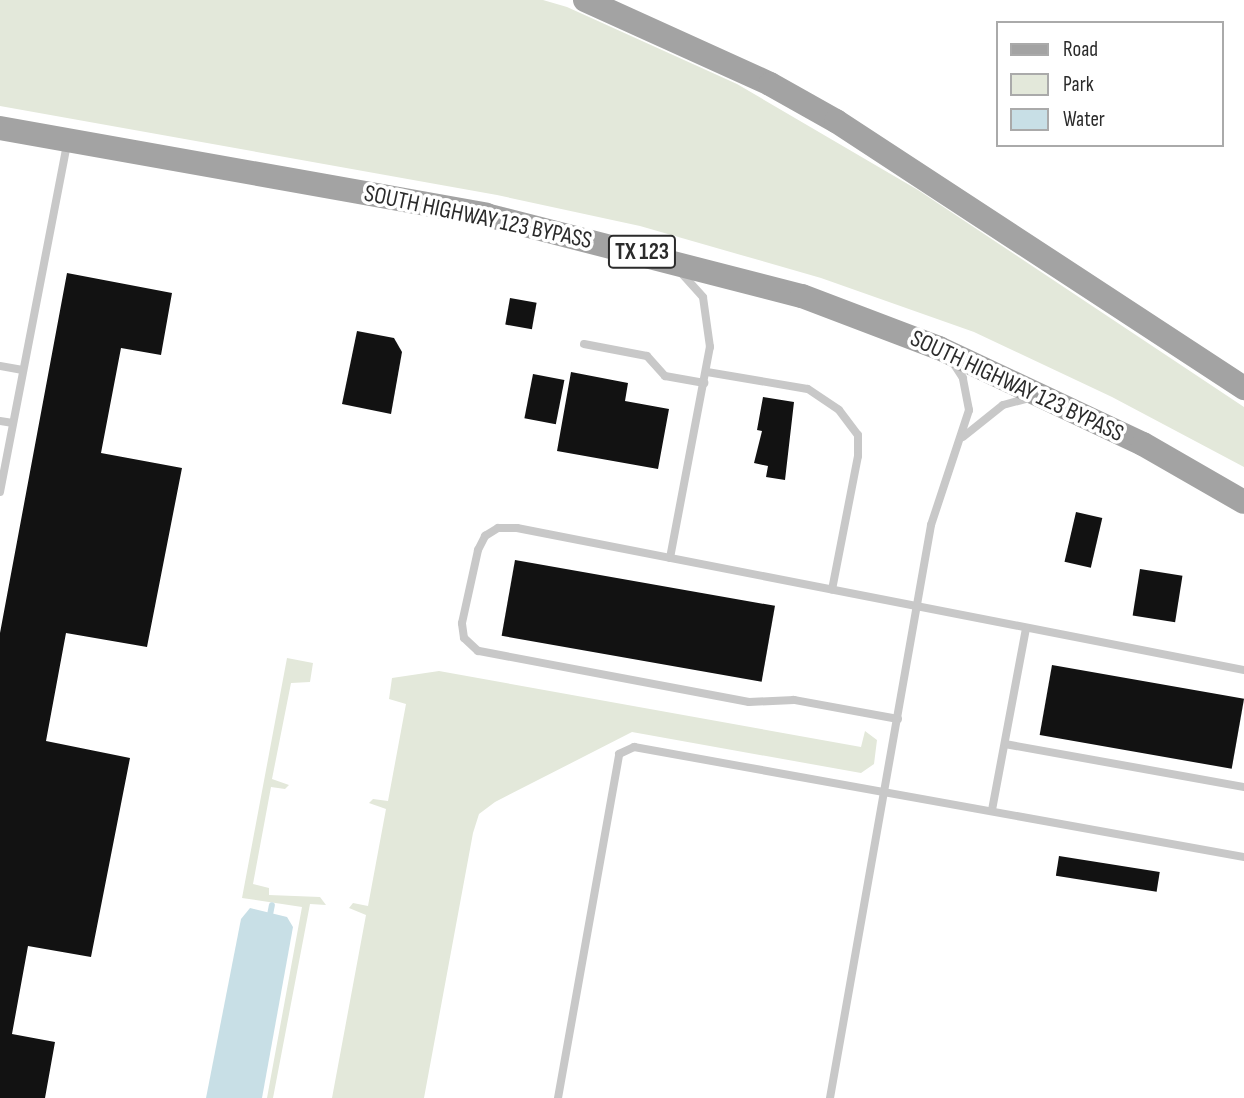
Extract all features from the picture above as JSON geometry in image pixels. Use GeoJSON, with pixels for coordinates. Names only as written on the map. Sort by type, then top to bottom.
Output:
{"type":"FeatureCollection","features":[{"type":"Feature","properties":{"kind":"main road"},"geometry":{"type":"LineString","coordinates":[[585,0],[770,83],[836,121],[1244,388]]}},
{"type":"Feature","properties":{"kind":"main road","name":"SOUTH HIGHWAY 123 BYPASS"},"geometry":{"type":"LineString","coordinates":[[0,128],[486,215],[648,254],[802,296],[939,348],[1047,398],[1143,444],[1244,502]]}},
{"type":"Feature","properties":{"kind":"lane"},"geometry":{"type":"LineString","coordinates":[[0,492],[68,140]]}},
{"type":"Feature","properties":{"kind":"lane"},"geometry":{"type":"LineString","coordinates":[[648,254],[688,278],[704,297],[710,347],[670,558]]}},
{"type":"Feature","properties":{"kind":"lane"},"geometry":{"type":"LineString","coordinates":[[584,344],[647,356],[665,376],[704,383]]}},
{"type":"Feature","properties":{"kind":"lane"},"geometry":{"type":"LineString","coordinates":[[830,1098],[937,500],[963,437],[968,395],[962,378],[939,348]]}},
{"type":"Feature","properties":{"kind":"lane"},"geometry":{"type":"LineString","coordinates":[[0,366],[23,370]]}},
{"type":"Feature","properties":{"kind":"lane"},"geometry":{"type":"LineString","coordinates":[[707,368],[808,389],[839,411],[858,435],[858,456],[832,590]]}},
{"type":"Feature","properties":{"kind":"lane"},"geometry":{"type":"LineString","coordinates":[[963,437],[1003,405],[1047,398]]}},
{"type":"Feature","properties":{"kind":"lane"},"geometry":{"type":"LineString","coordinates":[[0,421],[13,423]]}},
{"type":"Feature","properties":{"kind":"lane"},"geometry":{"type":"LineString","coordinates":[[898,719],[794,700],[749,702],[478,651],[464,638],[462,623],[478,550],[485,536],[498,528],[670,558],[1244,670]]}},
{"type":"Feature","properties":{"kind":"lane"},"geometry":{"type":"LineString","coordinates":[[992,810],[1026,629]]}},
{"type":"Feature","properties":{"kind":"lane"},"geometry":{"type":"LineString","coordinates":[[1005,744],[1244,787]]}},
{"type":"Feature","properties":{"kind":"lane"},"geometry":{"type":"LineString","coordinates":[[558,1098],[619,754],[643,746],[1244,857]]}},
{"type":"Feature","properties":{"kind":"green space"},"geometry":{"type":"Polygon","coordinates":[[[0,0],[543,0],[567,7],[737,84],[918,190],[1244,407],[1244,467],[1112,397],[974,332],[821,278],[640,226],[497,195],[0,106],[0,0]]]}},
{"type":"Feature","properties":{"kind":"green space"},"geometry":{"type":"Polygon","coordinates":[[[287,658],[313,663],[310,682],[291,683],[272,779],[289,785],[285,789],[271,787],[253,884],[269,888],[269,895],[320,897],[326,905],[310,904],[273,1098],[267,1098],[302,907],[242,898],[287,658]]]}},
{"type":"Feature","properties":{"kind":"green space"},"geometry":{"type":"Polygon","coordinates":[[[439,671],[861,747],[865,731],[877,740],[874,764],[861,773],[632,732],[495,802],[479,814],[473,833],[424,1098],[332,1098],[366,915],[349,908],[353,903],[368,906],[386,809],[369,803],[373,799],[388,801],[406,704],[389,699],[392,678],[439,671]]]}},
{"type":"Feature","properties":{"kind":"water"},"geometry":{"type":"Polygon","coordinates":[[[250,908],[287,917],[293,927],[262,1098],[206,1098],[241,919],[250,908]]]}},
{"type":"Feature","properties":{"kind":"building"},"geometry":{"type":"Polygon","coordinates":[[[67,273],[172,293],[161,355],[121,348],[101,453],[182,468],[147,647],[66,633],[46,741],[130,758],[91,957],[28,946],[12,1034],[55,1042],[45,1098],[0,1098],[0,633],[67,273]]]}},
{"type":"Feature","properties":{"kind":"building"},"geometry":{"type":"Polygon","coordinates":[[[510,298],[537,303],[532,329],[505,325],[510,298]]]}},
{"type":"Feature","properties":{"kind":"building"},"geometry":{"type":"Polygon","coordinates":[[[357,331],[394,338],[402,352],[391,414],[342,404],[357,331]]]}},
{"type":"Feature","properties":{"kind":"building"},"geometry":{"type":"Polygon","coordinates":[[[571,372],[628,383],[625,401],[669,409],[658,469],[557,451],[571,372]]]}},
{"type":"Feature","properties":{"kind":"building"},"geometry":{"type":"Polygon","coordinates":[[[533,374],[564,380],[556,424],[524,418],[533,374]]]}},
{"type":"Feature","properties":{"kind":"building"},"geometry":{"type":"Polygon","coordinates":[[[763,397],[794,402],[785,480],[766,477],[768,466],[754,463],[762,431],[757,430],[763,397]]]}},
{"type":"Feature","properties":{"kind":"building"},"geometry":{"type":"Polygon","coordinates":[[[1076,512],[1102,518],[1091,568],[1065,562],[1076,512]]]}},
{"type":"Feature","properties":{"kind":"building"},"geometry":{"type":"Polygon","coordinates":[[[515,560],[775,606],[762,682],[502,636],[515,560]]]}},
{"type":"Feature","properties":{"kind":"building"},"geometry":{"type":"Polygon","coordinates":[[[1140,569],[1182,576],[1175,622],[1133,615],[1140,569]]]}},
{"type":"Feature","properties":{"kind":"building"},"geometry":{"type":"Polygon","coordinates":[[[1052,665],[1244,699],[1232,769],[1040,735],[1052,665]]]}},
{"type":"Feature","properties":{"kind":"building"},"geometry":{"type":"Polygon","coordinates":[[[1059,856],[1160,872],[1157,892],[1056,876],[1059,856]]]}},
{"type":"Feature","properties":{"kind":"waterway"},"geometry":{"type":"LineString","coordinates":[[269,920],[272,905]]}}]}
